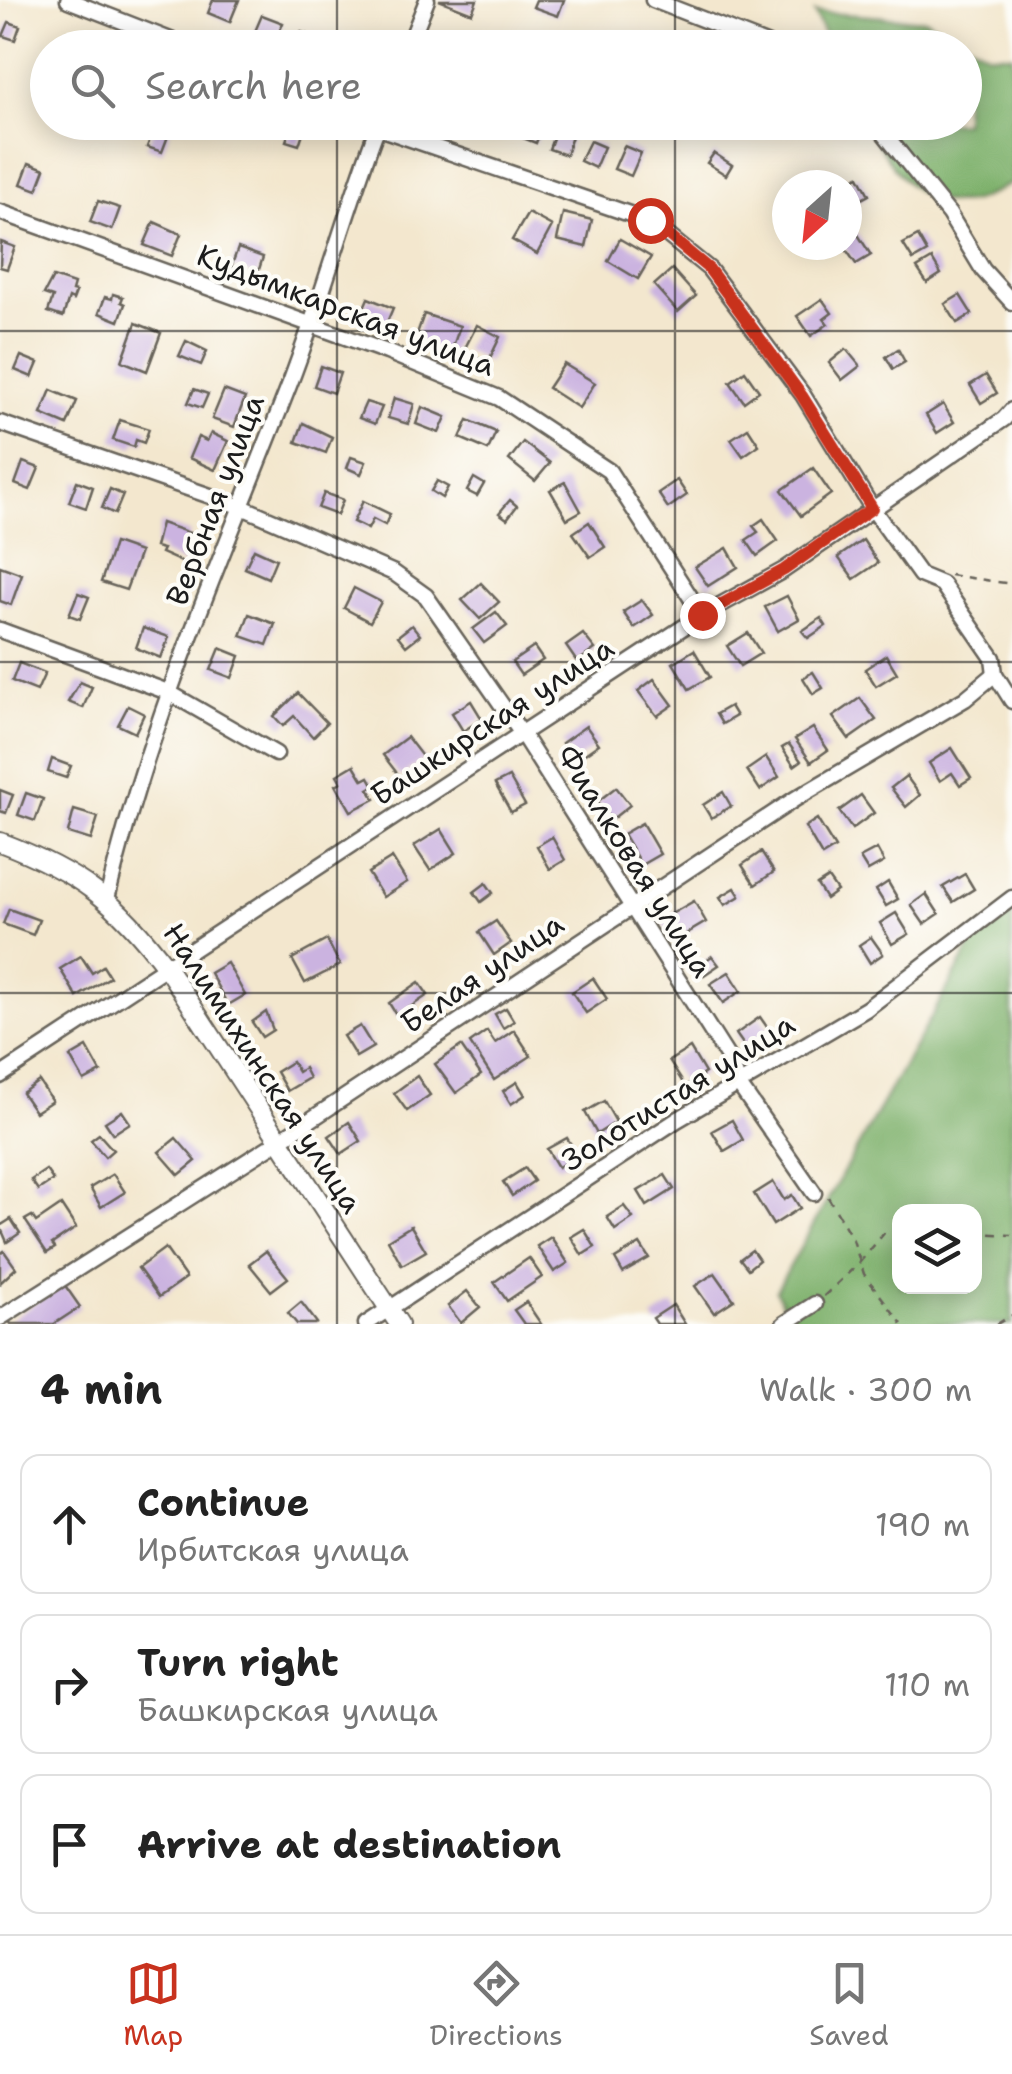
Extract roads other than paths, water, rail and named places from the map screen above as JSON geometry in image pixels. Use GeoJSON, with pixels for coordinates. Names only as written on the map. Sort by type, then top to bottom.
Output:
{"type":"FeatureCollection","features":[{"type":"Feature","properties":{"kind":"street"},"geometry":{"type":"LineString","coordinates":[[68,0],[146,30]]}},
{"type":"Feature","properties":{"kind":"street"},"geometry":{"type":"LineString","coordinates":[[415,30],[426,0]]}},
{"type":"Feature","properties":{"kind":"street"},"geometry":{"type":"LineString","coordinates":[[653,0],[730,30]]}},
{"type":"Feature","properties":{"kind":"street","name":"Вербная улица"},"geometry":{"type":"LineString","coordinates":[[107,899],[124,826],[168,692],[313,324],[373,140]]}},
{"type":"Feature","properties":{"kind":"street"},"geometry":{"type":"LineString","coordinates":[[419,140],[650,220],[709,269],[802,396],[872,508],[920,575],[942,584],[993,658],[996,674],[1012,701]]}},
{"type":"Feature","properties":{"kind":"street"},"geometry":{"type":"LineString","coordinates":[[889,140],[948,214],[983,270],[1012,302]]}},
{"type":"Feature","properties":{"kind":"street","name":"Кудымкарская улица"},"geometry":{"type":"LineString","coordinates":[[0,212],[313,324],[499,398],[610,470],[702,615]]}},
{"type":"Feature","properties":{"kind":"street","name":"Башкирская улица"},"geometry":{"type":"LineString","coordinates":[[0,1076],[702,615],[784,570],[1012,410]]}},
{"type":"Feature","properties":{"kind":"street","name":"Фиалковая улица"},"geometry":{"type":"LineString","coordinates":[[0,422],[242,507],[394,573],[426,596],[522,734],[732,1064],[739,1085],[821,1195]]}},
{"type":"Feature","properties":{"kind":"street"},"geometry":{"type":"LineString","coordinates":[[0,630],[168,692],[276,754]]}},
{"type":"Feature","properties":{"kind":"street","name":"Белая улица"},"geometry":{"type":"LineString","coordinates":[[0,1318],[278,1142],[795,800],[965,699],[996,674]]}},
{"type":"Feature","properties":{"kind":"street","name":"Налимихинская улица"},"geometry":{"type":"LineString","coordinates":[[0,842],[69,874],[107,899],[136,926],[394,1316]]}},
{"type":"Feature","properties":{"kind":"street","name":"Золотистая улица"},"geometry":{"type":"LineString","coordinates":[[366,1324],[394,1316],[677,1120],[866,1009],[1012,898]]}},
{"type":"Feature","properties":{"kind":"street"},"geometry":{"type":"LineString","coordinates":[[784,1324],[815,1304]]}}]}
